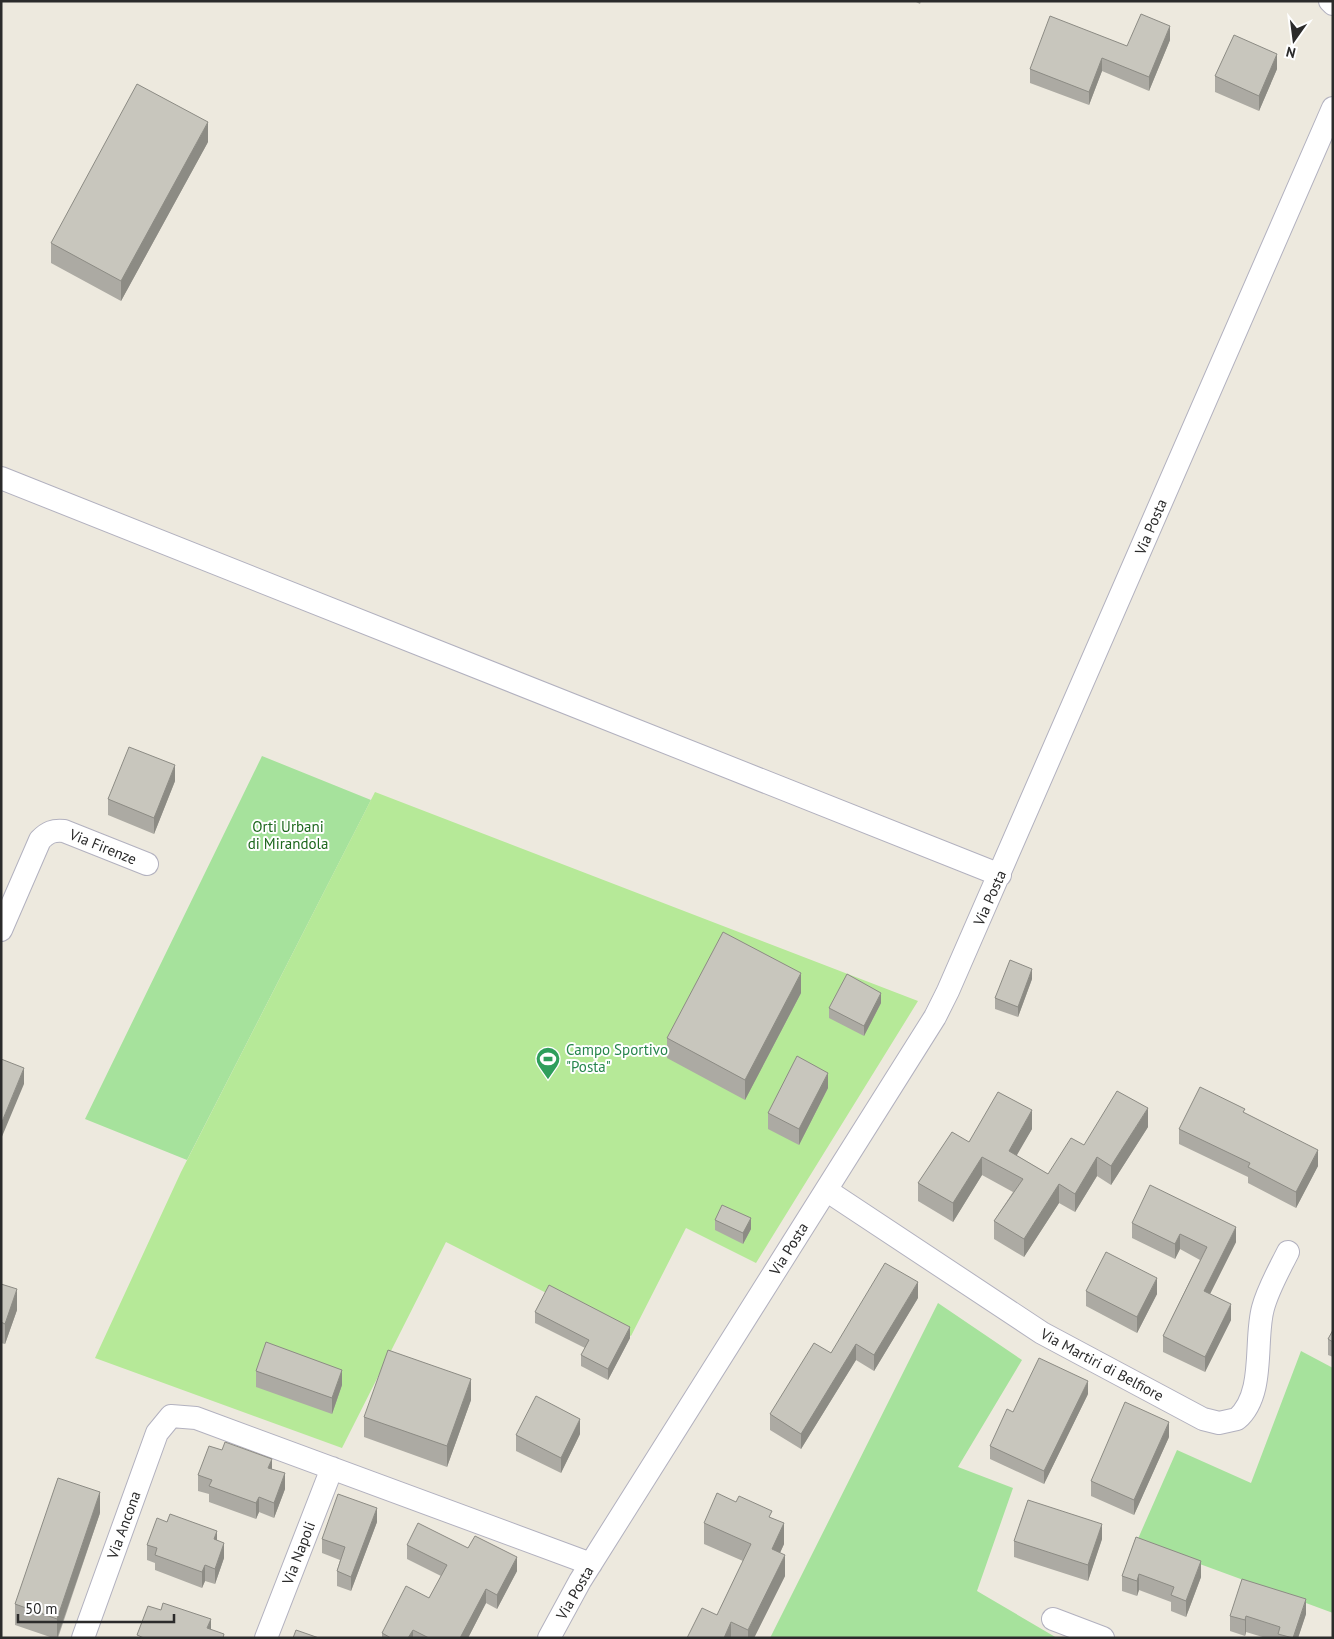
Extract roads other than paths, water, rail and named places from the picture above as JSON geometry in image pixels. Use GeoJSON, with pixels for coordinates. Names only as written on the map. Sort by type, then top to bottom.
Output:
{"type":"FeatureCollection","features":[{"type":"Feature","properties":{"kind":"street","name":"Via Posta"},"geometry":{"type":"LineString","coordinates":[[549,1638],[591,1564],[935,1018],[1000,875],[1333,108]]}},
{"type":"Feature","properties":{"kind":"street"},"geometry":{"type":"LineString","coordinates":[[1,478],[1000,875]]}},
{"type":"Feature","properties":{"kind":"street","name":"Via Firenze"},"geometry":{"type":"LineString","coordinates":[[1,930],[40,840],[46,834],[55,830],[64,831],[147,864]]}},
{"type":"Feature","properties":{"kind":"street","name":"Via Martiri di Belfiore"},"geometry":{"type":"LineString","coordinates":[[826,1190],[1042,1333],[1203,1419],[1219,1423],[1237,1419],[1249,1400],[1257,1367],[1262,1309],[1288,1252]]}},
{"type":"Feature","properties":{"kind":"street","name":"Via Ancona"},"geometry":{"type":"LineString","coordinates":[[83,1638],[157,1433],[171,1416],[186,1415],[196,1418],[332,1468]]}},
{"type":"Feature","properties":{"kind":"street"},"geometry":{"type":"LineString","coordinates":[[332,1468],[591,1564]]}},
{"type":"Feature","properties":{"kind":"street","name":"Via Napoli"},"geometry":{"type":"LineString","coordinates":[[266,1638],[332,1468]]}},
{"type":"Feature","properties":{"kind":"street"},"geometry":{"type":"LineString","coordinates":[[1053,1619],[1104,1638]]}},
{"type":"Feature","properties":{"kind":"place","name":"Campo Sportivo \"Posta\""},"geometry":{"type":"Point","coordinates":[548,1080]}},
{"type":"Feature","properties":{"kind":"park label","name":"Orti Urbani di Mirandola"},"geometry":{"type":"Point","coordinates":[288,836]}}]}
